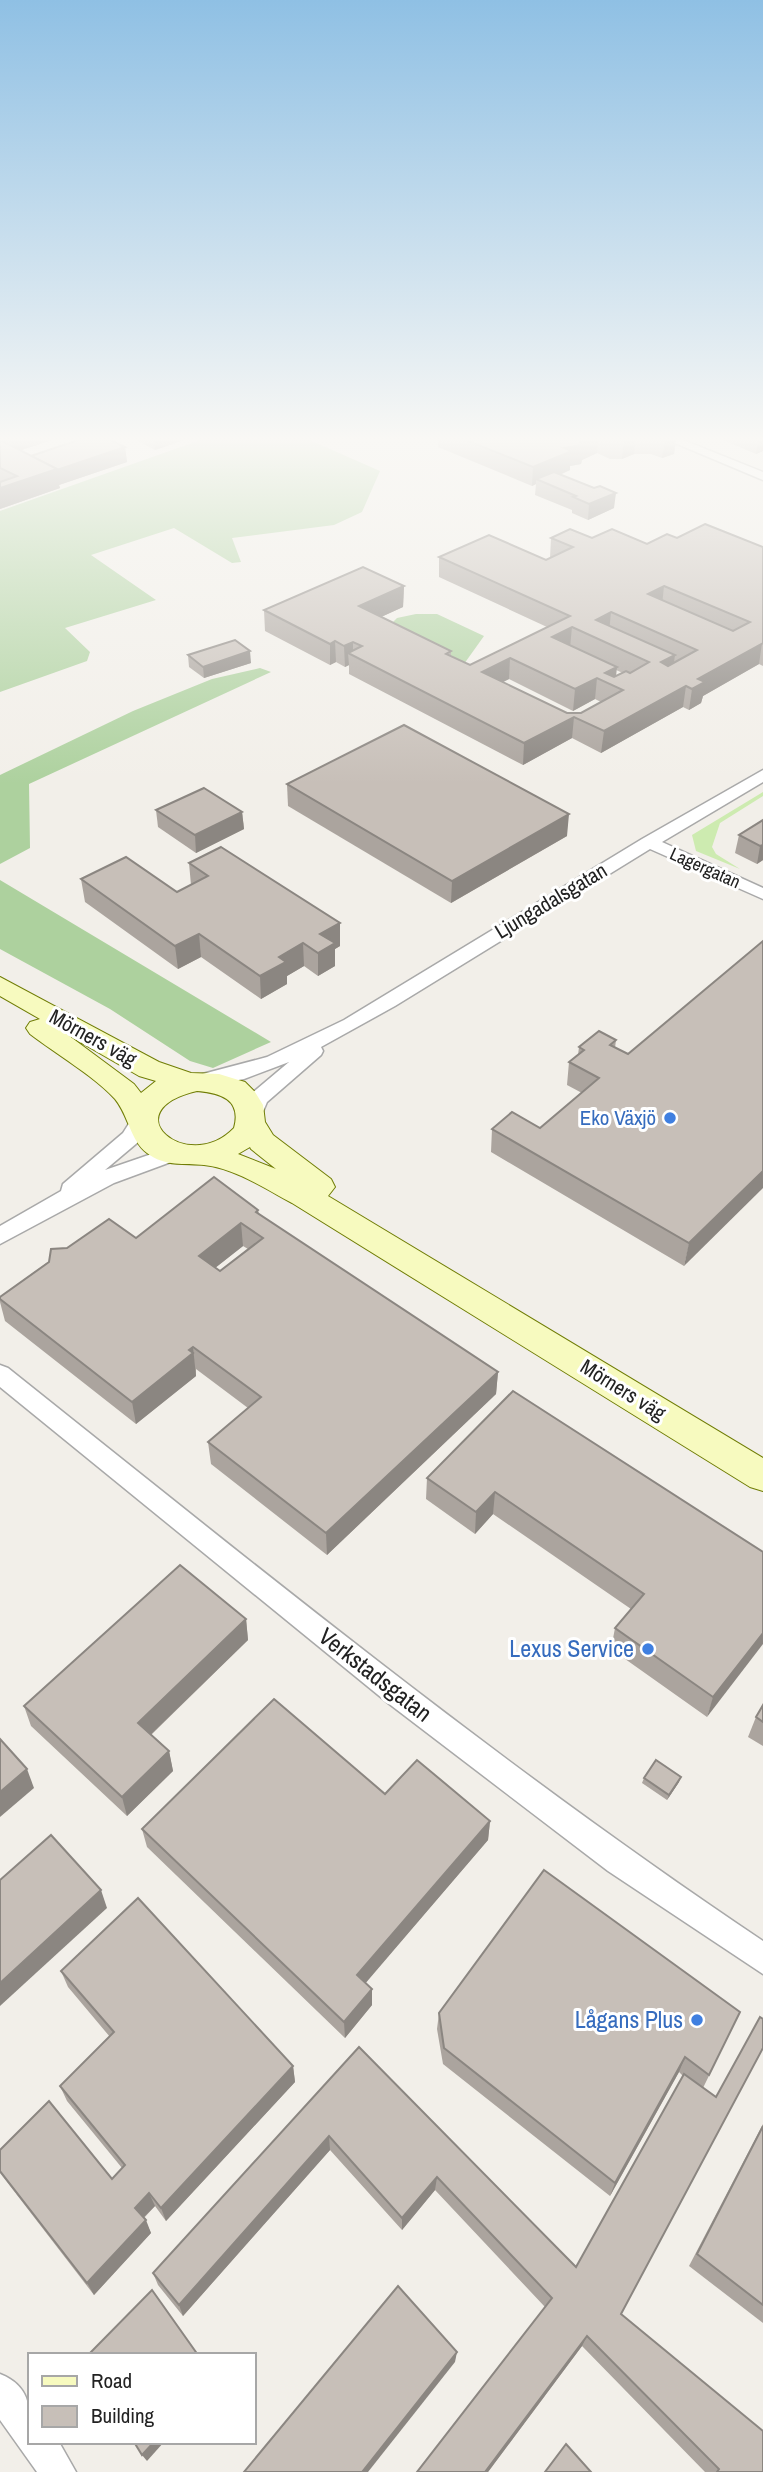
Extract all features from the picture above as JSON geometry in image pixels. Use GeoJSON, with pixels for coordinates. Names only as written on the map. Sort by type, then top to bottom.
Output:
{"type":"FeatureCollection","features":[{"type":"Feature","properties":{"kind":"main road","name":"Mörners väg"},"geometry":{"type":"LineString","coordinates":[[0,985],[149,1069],[193,1082]]}},
{"type":"Feature","properties":{"kind":"main road","name":"Mörners väg"},"geometry":{"type":"LineString","coordinates":[[0,999],[98,1069],[124,1091],[142,1117]]}},
{"type":"Feature","properties":{"kind":"main road"},"geometry":{"type":"LineString","coordinates":[[193,1082],[223,1084],[238,1092],[249,1104],[252,1119],[236,1143],[205,1156],[173,1154],[155,1146],[143,1132],[142,1117],[158,1094],[193,1082]]}},
{"type":"Feature","properties":{"kind":"main road","name":"Mörners väg"},"geometry":{"type":"LineString","coordinates":[[252,1119],[262,1142],[279,1157],[484,1303]]}},
{"type":"Feature","properties":{"kind":"main road","name":"Mörners väg"},"geometry":{"type":"LineString","coordinates":[[205,1156],[232,1161],[288,1188],[484,1303],[763,1476]]}},
{"type":"Feature","properties":{"kind":"street","name":"Ljungadalsgatan"},"geometry":{"type":"LineString","coordinates":[[193,1082],[226,1078],[251,1070],[340,1030],[763,775]]}},
{"type":"Feature","properties":{"kind":"street","name":"Lagergatan"},"geometry":{"type":"LineString","coordinates":[[648,842],[763,894]]}},
{"type":"Feature","properties":{"kind":"street","name":"Ljungadalsgatan"},"geometry":{"type":"LineString","coordinates":[[252,1119],[258,1099],[340,1030]]}},
{"type":"Feature","properties":{"kind":"street"},"geometry":{"type":"LineString","coordinates":[[47,1208],[130,1138],[142,1117]]}},
{"type":"Feature","properties":{"kind":"street"},"geometry":{"type":"LineString","coordinates":[[0,1236],[47,1208],[151,1159],[173,1154]]}},
{"type":"Feature","properties":{"kind":"street","name":"Verkstadsgatan"},"geometry":{"type":"LineString","coordinates":[[0,1374],[397,1694],[618,1861],[763,1959]]}},
{"type":"Feature","properties":{"kind":"street"},"geometry":{"type":"LineString","coordinates":[[0,2391],[28,2429]]}},
{"type":"Feature","properties":{"kind":"street"},"geometry":{"type":"LineString","coordinates":[[38,2444],[58,2472]]}},
{"type":"Feature","properties":{"kind":"green space"},"geometry":{"type":"Polygon","coordinates":[[[0,553],[96,553],[91,555],[156,600],[65,628],[90,652],[87,661],[0,692],[0,553]]]}},
{"type":"Feature","properties":{"kind":"green space"},"geometry":{"type":"Polygon","coordinates":[[[216,553],[238,553],[241,562],[232,563],[216,553]]]}},
{"type":"Feature","properties":{"kind":"green space"},"geometry":{"type":"Polygon","coordinates":[[[437,614],[484,636],[464,664],[390,625],[397,618],[437,614]]]}},
{"type":"Feature","properties":{"kind":"green space"},"geometry":{"type":"Polygon","coordinates":[[[260,668],[271,672],[29,784],[30,848],[0,864],[0,775],[133,711],[212,679],[260,668]]]}},
{"type":"Feature","properties":{"kind":"green space"},"geometry":{"type":"Polygon","coordinates":[[[763,792],[763,796],[720,823],[712,847],[716,854],[740,869],[696,851],[692,835],[763,792]]]}},
{"type":"Feature","properties":{"kind":"green space"},"geometry":{"type":"Polygon","coordinates":[[[0,880],[271,1042],[213,1068],[190,1061],[110,1009],[0,949],[0,880]]]}},
{"type":"Feature","properties":{"kind":"building"},"geometry":{"type":"Polygon","coordinates":[[[447,553],[531,553],[546,560],[560,553],[763,553],[763,643],[698,679],[705,682],[692,689],[686,686],[604,731],[574,717],[524,743],[348,653],[362,646],[353,642],[344,646],[335,641],[330,644],[264,610],[363,567],[404,586],[359,606],[451,651],[446,654],[470,665],[570,616],[439,557],[447,553]],[[664,586],[648,594],[733,631],[750,622],[664,586]],[[611,612],[596,620],[675,655],[661,662],[668,666],[697,650],[611,612]],[[572,627],[552,637],[617,667],[605,673],[614,677],[626,671],[630,673],[649,662],[572,627]],[[510,658],[482,672],[567,713],[581,713],[623,690],[597,678],[575,689],[510,658]]]}},
{"type":"Feature","properties":{"kind":"building"},"geometry":{"type":"Polygon","coordinates":[[[235,640],[250,651],[203,667],[188,655],[235,640]]]}},
{"type":"Feature","properties":{"kind":"building"},"geometry":{"type":"Polygon","coordinates":[[[404,725],[569,814],[452,881],[287,784],[404,725]]]}},
{"type":"Feature","properties":{"kind":"building"},"geometry":{"type":"Polygon","coordinates":[[[204,788],[242,812],[195,835],[156,810],[204,788]]]}},
{"type":"Feature","properties":{"kind":"building"},"geometry":{"type":"Polygon","coordinates":[[[763,820],[763,845],[739,835],[763,820]]]}},
{"type":"Feature","properties":{"kind":"building"},"geometry":{"type":"Polygon","coordinates":[[[221,847],[340,923],[320,934],[335,943],[318,953],[303,943],[279,957],[286,962],[260,976],[199,934],[175,946],[81,879],[126,857],[177,892],[208,876],[189,863],[221,847]]]}},
{"type":"Feature","properties":{"kind":"building","name":"Eko Växjö"},"geometry":{"type":"Polygon","coordinates":[[[763,941],[763,1171],[689,1243],[492,1129],[512,1112],[540,1128],[599,1078],[569,1062],[584,1050],[579,1047],[599,1031],[616,1040],[610,1045],[628,1054],[763,941]]]}},
{"type":"Feature","properties":{"kind":"building"},"geometry":{"type":"Polygon","coordinates":[[[214,1177],[258,1210],[256,1212],[498,1372],[326,1533],[208,1442],[261,1397],[193,1347],[189,1350],[193,1353],[132,1402],[0,1299],[49,1262],[51,1249],[67,1248],[109,1219],[136,1238],[214,1177]],[[241,1223],[199,1256],[220,1271],[263,1238],[241,1223]]]}},
{"type":"Feature","properties":{"kind":"building"},"geometry":{"type":"Polygon","coordinates":[[[513,1391],[763,1552],[763,1633],[713,1697],[615,1628],[644,1594],[495,1492],[476,1512],[427,1478],[513,1391]]]}},
{"type":"Feature","properties":{"kind":"building"},"geometry":{"type":"Polygon","coordinates":[[[180,1565],[246,1619],[138,1723],[169,1751],[122,1797],[24,1706],[180,1565]]]}},
{"type":"Feature","properties":{"kind":"building"},"geometry":{"type":"Polygon","coordinates":[[[274,1699],[385,1794],[417,1760],[490,1821],[357,1975],[372,1989],[344,2022],[142,1829],[274,1699]]]}},
{"type":"Feature","properties":{"kind":"building"},"geometry":{"type":"Polygon","coordinates":[[[763,1705],[763,1722],[756,1717],[763,1705]]]}},
{"type":"Feature","properties":{"kind":"building"},"geometry":{"type":"Polygon","coordinates":[[[0,1739],[27,1769],[0,1792],[0,1739]]]}},
{"type":"Feature","properties":{"kind":"building"},"geometry":{"type":"Polygon","coordinates":[[[656,1760],[681,1777],[669,1795],[644,1778],[656,1760]]]}},
{"type":"Feature","properties":{"kind":"building"},"geometry":{"type":"Polygon","coordinates":[[[51,1835],[101,1890],[0,1983],[0,1880],[51,1835]]]}},
{"type":"Feature","properties":{"kind":"building"},"geometry":{"type":"Polygon","coordinates":[[[544,1870],[740,2012],[709,2075],[685,2057],[615,2183],[444,2048],[439,2013],[544,1870]]]}},
{"type":"Feature","properties":{"kind":"building"},"geometry":{"type":"Polygon","coordinates":[[[138,1898],[293,2066],[161,2208],[149,2193],[135,2208],[146,2220],[87,2283],[0,2171],[0,2150],[49,2101],[112,2179],[125,2165],[60,2086],[114,2032],[61,1971],[138,1898]]]}},
{"type":"Feature","properties":{"kind":"building"},"geometry":{"type":"Polygon","coordinates":[[[760,2017],[763,2019],[763,2048],[621,2314],[763,2431],[763,2472],[717,2472],[719,2469],[587,2336],[485,2472],[417,2472],[552,2298],[437,2177],[402,2218],[329,2136],[179,2305],[153,2273],[359,2047],[576,2267],[684,2074],[716,2097],[760,2017]]]}},
{"type":"Feature","properties":{"kind":"building"},"geometry":{"type":"Polygon","coordinates":[[[763,2126],[763,2305],[697,2254],[763,2126]]]}},
{"type":"Feature","properties":{"kind":"building"},"geometry":{"type":"Polygon","coordinates":[[[398,2286],[457,2352],[362,2472],[244,2472],[398,2286]]]}},
{"type":"Feature","properties":{"kind":"building"},"geometry":{"type":"Polygon","coordinates":[[[152,2290],[197,2353],[90,2353],[152,2290]]]}},
{"type":"Feature","properties":{"kind":"building"},"geometry":{"type":"Polygon","coordinates":[[[135,2444],[152,2444],[142,2455],[135,2444]]]}},
{"type":"Feature","properties":{"kind":"building"},"geometry":{"type":"Polygon","coordinates":[[[566,2444],[591,2472],[545,2472],[566,2444]]]}},
{"type":"Feature","properties":{"kind":"place","name":"Eko Växjö"},"geometry":{"type":"Point","coordinates":[670,1118]}},
{"type":"Feature","properties":{"kind":"place","name":"Lexus Service"},"geometry":{"type":"Point","coordinates":[648,1649]}},
{"type":"Feature","properties":{"kind":"place","name":"Lågans Plus"},"geometry":{"type":"Point","coordinates":[697,2020]}}]}
